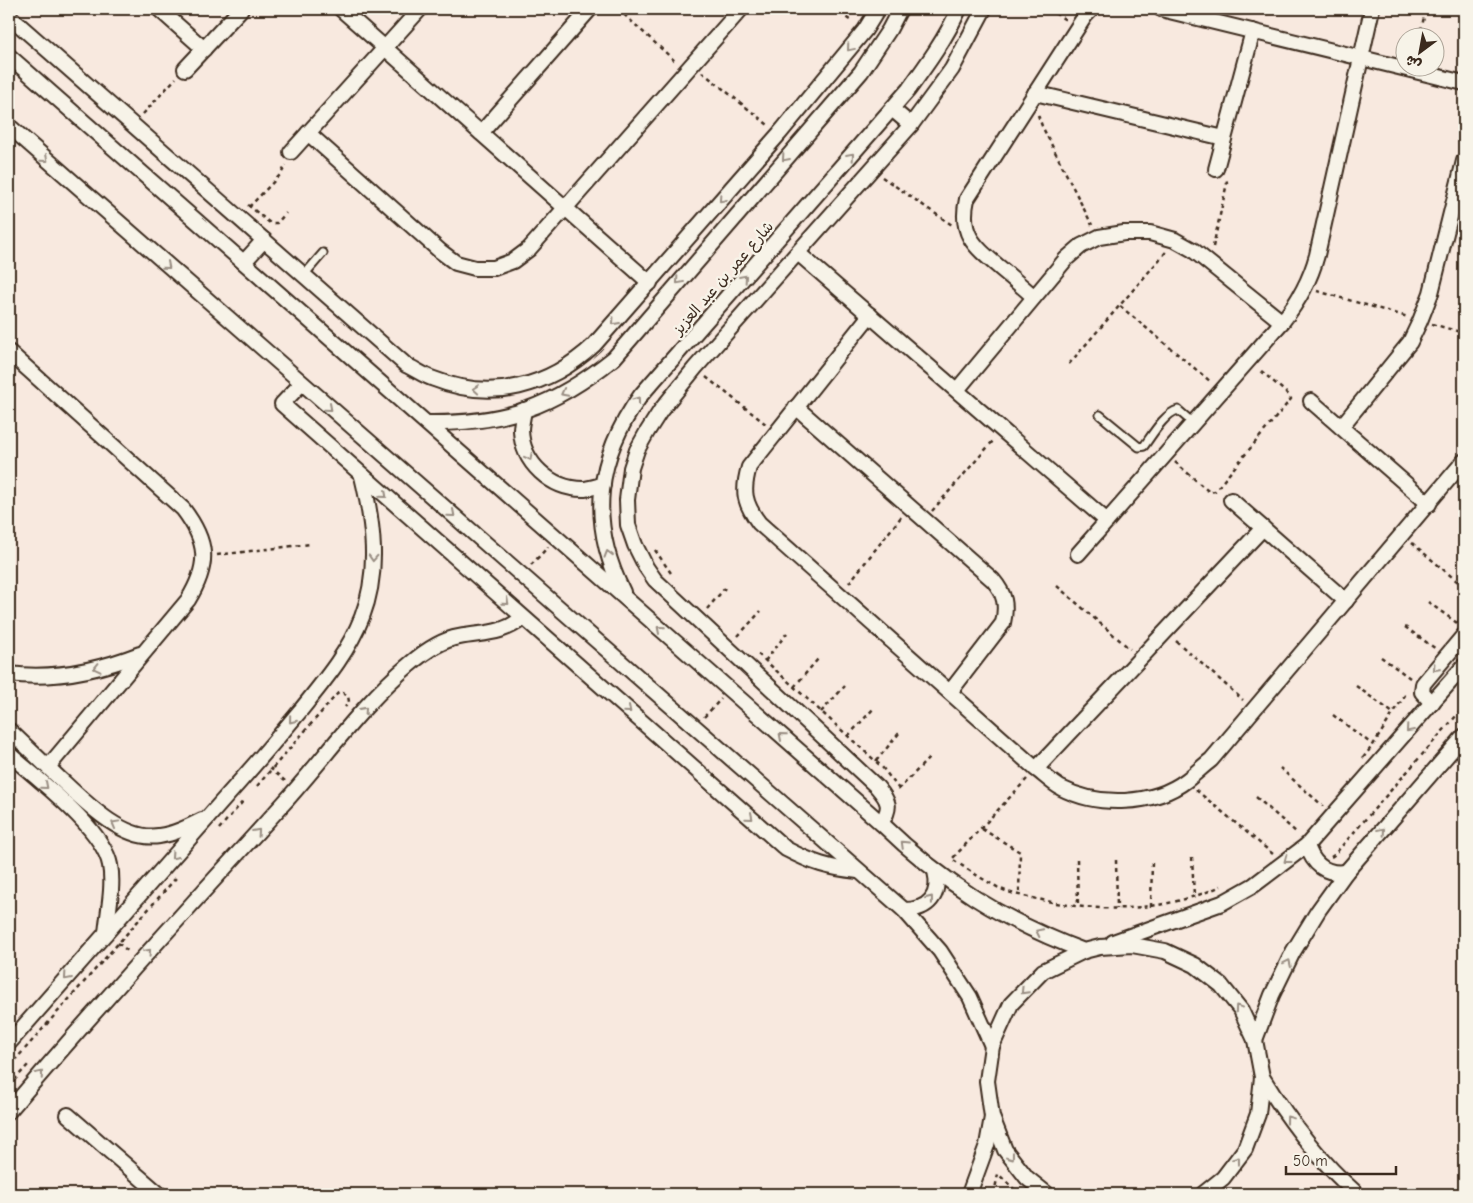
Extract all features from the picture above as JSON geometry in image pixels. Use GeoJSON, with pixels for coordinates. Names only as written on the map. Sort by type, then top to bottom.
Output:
{"type":"FeatureCollection","features":[{"type":"Feature","properties":{"kind":"street"},"geometry":{"type":"LineString","coordinates":[[159,9],[204,49]]}},
{"type":"Feature","properties":{"kind":"street"},"geometry":{"type":"LineString","coordinates":[[185,69],[241,9]]}},
{"type":"Feature","properties":{"kind":"street"},"geometry":{"type":"LineString","coordinates":[[341,9],[650,283]]}},
{"type":"Feature","properties":{"kind":"street"},"geometry":{"type":"LineString","coordinates":[[291,152],[420,9]]}},
{"type":"Feature","properties":{"kind":"street"},"geometry":{"type":"LineString","coordinates":[[482,134],[590,9]]}},
{"type":"Feature","properties":{"kind":"street"},"geometry":{"type":"LineString","coordinates":[[308,134],[456,263],[475,268],[494,268],[513,261],[529,249],[564,207],[741,9]]}},
{"type":"Feature","properties":{"kind":"street"},"geometry":{"type":"LineString","coordinates":[[9,16],[406,364],[433,379],[461,388],[491,390],[517,388],[541,380],[564,369],[594,345],[736,184],[865,30],[878,9]]}},
{"type":"Feature","properties":{"kind":"street","name":"شارع عمر بن عبد العزيز"},"geometry":{"type":"LineString","coordinates":[[427,423],[487,420],[524,410],[568,391],[614,358],[860,72],[889,30],[900,9]]}},
{"type":"Feature","properties":{"kind":"street","name":"شارع عمر بن عبد العزيز"},"geometry":{"type":"LineString","coordinates":[[626,599],[613,572],[605,544],[601,514],[603,485],[608,461],[627,415],[641,395],[910,88],[933,57],[959,9]]}},
{"type":"Feature","properties":{"kind":"street"},"geometry":{"type":"LineString","coordinates":[[881,823],[887,814],[887,801],[871,780],[660,585],[646,567],[628,525],[627,500],[631,468],[637,450],[661,410],[698,364],[911,125],[952,69],[984,9]]}},
{"type":"Feature","properties":{"kind":"street"},"geometry":{"type":"LineString","coordinates":[[1034,297],[976,248],[969,238],[965,218],[967,199],[1092,9]]}},
{"type":"Feature","properties":{"kind":"street"},"geometry":{"type":"LineString","coordinates":[[1162,9],[1464,83]]}},
{"type":"Feature","properties":{"kind":"street"},"geometry":{"type":"LineString","coordinates":[[1078,554],[1282,322],[1295,306],[1306,287],[1317,255],[1372,9]]}},
{"type":"Feature","properties":{"kind":"street"},"geometry":{"type":"LineString","coordinates":[[1216,169],[1253,31]]}},
{"type":"Feature","properties":{"kind":"street"},"geometry":{"type":"LineString","coordinates":[[9,56],[557,537],[881,823],[910,851],[935,871],[1000,913],[1054,940],[1084,951]]}},
{"type":"Feature","properties":{"kind":"street"},"geometry":{"type":"LineString","coordinates":[[1035,93],[1224,138]]}},
{"type":"Feature","properties":{"kind":"street"},"geometry":{"type":"LineString","coordinates":[[892,109],[911,125]]}},
{"type":"Feature","properties":{"kind":"street"},"geometry":{"type":"LineString","coordinates":[[9,126],[301,384],[904,910],[940,951],[970,996],[992,1046]]}},
{"type":"Feature","properties":{"kind":"street"},"geometry":{"type":"LineString","coordinates":[[1340,427],[1410,342],[1420,321],[1432,293],[1464,161]]}},
{"type":"Feature","properties":{"kind":"street"},"geometry":{"type":"LineString","coordinates":[[736,184],[752,197]]}},
{"type":"Feature","properties":{"kind":"street"},"geometry":{"type":"LineString","coordinates":[[957,390],[1066,259],[1081,246],[1099,237],[1124,233],[1150,233],[1175,240],[1193,250],[1282,322]]}},
{"type":"Feature","properties":{"kind":"street"},"geometry":{"type":"LineString","coordinates":[[244,262],[264,240]]}},
{"type":"Feature","properties":{"kind":"street"},"geometry":{"type":"LineString","coordinates":[[798,253],[1107,521]]}},
{"type":"Feature","properties":{"kind":"street"},"geometry":{"type":"LineString","coordinates":[[870,314],[749,467],[744,481],[744,489],[750,511],[760,523],[1036,769],[1060,788],[1091,799],[1124,802],[1156,796],[1186,781],[1210,760],[1464,461]]}},
{"type":"Feature","properties":{"kind":"street"},"geometry":{"type":"LineString","coordinates":[[684,346],[698,364]]}},
{"type":"Feature","properties":{"kind":"street"},"geometry":{"type":"LineString","coordinates":[[9,352],[183,508],[195,524],[202,543],[204,556],[198,584],[193,592],[48,767]]}},
{"type":"Feature","properties":{"kind":"street"},"geometry":{"type":"LineString","coordinates":[[301,384],[282,404],[786,849],[808,861],[832,868],[858,870]]}},
{"type":"Feature","properties":{"kind":"street"},"geometry":{"type":"LineString","coordinates":[[1311,402],[1429,504]]}},
{"type":"Feature","properties":{"kind":"street"},"geometry":{"type":"LineString","coordinates":[[796,407],[925,519],[1001,589],[1005,600],[1006,612],[1003,623],[950,692]]}},
{"type":"Feature","properties":{"kind":"street"},"geometry":{"type":"LineString","coordinates":[[524,410],[521,429],[524,448],[533,465],[547,478],[565,486],[584,489],[603,485]]}},
{"type":"Feature","properties":{"kind":"street"},"geometry":{"type":"LineString","coordinates":[[9,1043],[260,759],[346,651],[362,616],[372,578],[374,540],[370,508],[362,476]]}},
{"type":"Feature","properties":{"kind":"street"},"geometry":{"type":"LineString","coordinates":[[1231,500],[1346,601]]}},
{"type":"Feature","properties":{"kind":"street"},"geometry":{"type":"LineString","coordinates":[[1036,769],[1263,528]]}},
{"type":"Feature","properties":{"kind":"street"},"geometry":{"type":"LineString","coordinates":[[9,1111],[86,1020],[134,957],[296,790],[364,710],[409,665],[442,643],[458,637],[500,631],[514,625],[523,618]]}},
{"type":"Feature","properties":{"kind":"street"},"geometry":{"type":"LineString","coordinates":[[1432,703],[1422,692],[1422,684],[1458,629]]}},
{"type":"Feature","properties":{"kind":"street"},"geometry":{"type":"LineString","coordinates":[[9,674],[35,676],[80,672],[108,666],[143,653]]}},
{"type":"Feature","properties":{"kind":"street"},"geometry":{"type":"LineString","coordinates":[[1048,1194],[1027,1178],[1005,1150],[992,1117],[987,1081],[992,1046],[1011,1004],[1043,971],[1084,951],[1222,903],[1254,885],[1308,845],[1464,666]]}},
{"type":"Feature","properties":{"kind":"street"},"geometry":{"type":"LineString","coordinates":[[9,730],[95,812],[116,825],[137,834],[158,837],[182,830],[209,816]]}},
{"type":"Feature","properties":{"kind":"street"},"geometry":{"type":"LineString","coordinates":[[1255,1040],[1272,995],[1293,952],[1318,911],[1346,872],[1464,736]]}},
{"type":"Feature","properties":{"kind":"street"},"geometry":{"type":"LineString","coordinates":[[9,754],[89,827],[101,843],[110,864],[111,876],[106,933]]}},
{"type":"Feature","properties":{"kind":"street"},"geometry":{"type":"LineString","coordinates":[[1308,845],[1314,862],[1321,868],[1338,874],[1346,872]]}},
{"type":"Feature","properties":{"kind":"street"},"geometry":{"type":"LineString","coordinates":[[904,910],[919,908],[931,900],[936,891],[935,871]]}},
{"type":"Feature","properties":{"kind":"street"},"geometry":{"type":"LineString","coordinates":[[1100,947],[1132,945],[1165,951],[1195,964],[1221,985],[1241,1010],[1255,1040],[1262,1078],[1258,1114],[1245,1149],[1223,1178],[1202,1194]]}},
{"type":"Feature","properties":{"kind":"street"},"geometry":{"type":"LineString","coordinates":[[1262,1078],[1284,1113],[1309,1146],[1357,1194]]}},
{"type":"Feature","properties":{"kind":"street"},"geometry":{"type":"LineString","coordinates":[[68,1115],[158,1194]]}},
{"type":"Feature","properties":{"kind":"street"},"geometry":{"type":"LineString","coordinates":[[969,1194],[986,1145],[992,1117]]}},
{"type":"Feature","properties":{"kind":"lane"},"geometry":{"type":"LineString","coordinates":[[304,275],[323,253]]}},
{"type":"Feature","properties":{"kind":"lane"},"geometry":{"type":"LineString","coordinates":[[1100,415],[1139,447],[1144,446],[1174,411],[1178,410],[1193,423]]}},
{"type":"Feature","properties":{"kind":"path"},"geometry":{"type":"LineString","coordinates":[[618,9],[689,67],[778,134]]}},
{"type":"Feature","properties":{"kind":"path"},"geometry":{"type":"LineString","coordinates":[[833,9],[865,30]]}},
{"type":"Feature","properties":{"kind":"path"},"geometry":{"type":"LineString","coordinates":[[1048,9],[1078,28]]}},
{"type":"Feature","properties":{"kind":"path"},"geometry":{"type":"LineString","coordinates":[[1421,28],[1426,9]]}},
{"type":"Feature","properties":{"kind":"path"},"geometry":{"type":"LineString","coordinates":[[143,114],[171,84]]}},
{"type":"Feature","properties":{"kind":"path"},"geometry":{"type":"LineString","coordinates":[[1035,93],[1036,105],[1042,126],[1099,237]]}},
{"type":"Feature","properties":{"kind":"path"},"geometry":{"type":"LineString","coordinates":[[871,169],[969,238]]}},
{"type":"Feature","properties":{"kind":"path"},"geometry":{"type":"LineString","coordinates":[[1209,263],[1227,184],[1224,174],[1216,169]]}},
{"type":"Feature","properties":{"kind":"path"},"geometry":{"type":"LineString","coordinates":[[249,206],[281,174]]}},
{"type":"Feature","properties":{"kind":"path"},"geometry":{"type":"LineString","coordinates":[[242,200],[270,223],[277,223],[286,213]]}},
{"type":"Feature","properties":{"kind":"path"},"geometry":{"type":"LineString","coordinates":[[1069,364],[1175,240]]}},
{"type":"Feature","properties":{"kind":"path"},"geometry":{"type":"LineString","coordinates":[[1306,287],[1464,333]]}},
{"type":"Feature","properties":{"kind":"path"},"geometry":{"type":"LineString","coordinates":[[1120,306],[1221,392]]}},
{"type":"Feature","properties":{"kind":"path"},"geometry":{"type":"LineString","coordinates":[[1166,454],[1206,490],[1210,492],[1215,491],[1291,399],[1290,396],[1249,360]]}},
{"type":"Feature","properties":{"kind":"path"},"geometry":{"type":"LineString","coordinates":[[698,364],[776,432]]}},
{"type":"Feature","properties":{"kind":"path"},"geometry":{"type":"LineString","coordinates":[[925,519],[1002,430]]}},
{"type":"Feature","properties":{"kind":"path"},"geometry":{"type":"LineString","coordinates":[[840,594],[910,506]]}},
{"type":"Feature","properties":{"kind":"path"},"geometry":{"type":"LineString","coordinates":[[1402,535],[1464,586]]}},
{"type":"Feature","properties":{"kind":"path"},"geometry":{"type":"LineString","coordinates":[[522,576],[557,537]]}},
{"type":"Feature","properties":{"kind":"path"},"geometry":{"type":"LineString","coordinates":[[204,556],[310,544]]}},
{"type":"Feature","properties":{"kind":"path"},"geometry":{"type":"LineString","coordinates":[[653,548],[676,580]]}},
{"type":"Feature","properties":{"kind":"path"},"geometry":{"type":"LineString","coordinates":[[1057,586],[1140,658]]}},
{"type":"Feature","properties":{"kind":"path"},"geometry":{"type":"LineString","coordinates":[[708,609],[724,588]]}},
{"type":"Feature","properties":{"kind":"path"},"geometry":{"type":"LineString","coordinates":[[1428,602],[1458,629],[1464,615]]}},
{"type":"Feature","properties":{"kind":"path"},"geometry":{"type":"LineString","coordinates":[[702,604],[714,614]]}},
{"type":"Feature","properties":{"kind":"path"},"geometry":{"type":"LineString","coordinates":[[732,631],[738,636],[761,611]]}},
{"type":"Feature","properties":{"kind":"path"},"geometry":{"type":"LineString","coordinates":[[1405,627],[1436,649],[1442,643]]}},
{"type":"Feature","properties":{"kind":"path"},"geometry":{"type":"LineString","coordinates":[[1165,632],[1254,709]]}},
{"type":"Feature","properties":{"kind":"path"},"geometry":{"type":"LineString","coordinates":[[765,661],[787,633]]}},
{"type":"Feature","properties":{"kind":"path"},"geometry":{"type":"LineString","coordinates":[[751,649],[876,761],[899,789]]}},
{"type":"Feature","properties":{"kind":"path"},"geometry":{"type":"LineString","coordinates":[[1381,657],[1414,681]]}},
{"type":"Feature","properties":{"kind":"path"},"geometry":{"type":"LineString","coordinates":[[794,688],[818,659]]}},
{"type":"Feature","properties":{"kind":"path"},"geometry":{"type":"LineString","coordinates":[[821,712],[845,686]]}},
{"type":"Feature","properties":{"kind":"path"},"geometry":{"type":"LineString","coordinates":[[1356,686],[1393,713]]}},
{"type":"Feature","properties":{"kind":"path"},"geometry":{"type":"LineString","coordinates":[[1361,760],[1373,745],[1409,689]]}},
{"type":"Feature","properties":{"kind":"path"},"geometry":{"type":"LineString","coordinates":[[695,727],[729,690]]}},
{"type":"Feature","properties":{"kind":"path"},"geometry":{"type":"LineString","coordinates":[[252,791],[336,696],[343,693],[349,699],[341,712]]}},
{"type":"Feature","properties":{"kind":"path"},"geometry":{"type":"LineString","coordinates":[[848,736],[875,707]]}},
{"type":"Feature","properties":{"kind":"path"},"geometry":{"type":"LineString","coordinates":[[1325,856],[1334,855],[1464,707]]}},
{"type":"Feature","properties":{"kind":"path"},"geometry":{"type":"LineString","coordinates":[[1333,715],[1373,745]]}},
{"type":"Feature","properties":{"kind":"path"},"geometry":{"type":"LineString","coordinates":[[876,761],[900,732]]}},
{"type":"Feature","properties":{"kind":"path"},"geometry":{"type":"LineString","coordinates":[[887,801],[930,757]]}},
{"type":"Feature","properties":{"kind":"path"},"geometry":{"type":"LineString","coordinates":[[260,759],[296,790]]}},
{"type":"Feature","properties":{"kind":"path"},"geometry":{"type":"LineString","coordinates":[[1280,768],[1322,806],[1328,799]]}},
{"type":"Feature","properties":{"kind":"path"},"geometry":{"type":"LineString","coordinates":[[1036,769],[952,859],[1009,892],[1078,907],[1117,909],[1151,907],[1194,896],[1227,883]]}},
{"type":"Feature","properties":{"kind":"path"},"geometry":{"type":"LineString","coordinates":[[1186,781],[1274,855]]}},
{"type":"Feature","properties":{"kind":"path"},"geometry":{"type":"LineString","coordinates":[[1256,797],[1297,833],[1292,838]]}},
{"type":"Feature","properties":{"kind":"path"},"geometry":{"type":"LineString","coordinates":[[214,834],[246,798]]}},
{"type":"Feature","properties":{"kind":"path"},"geometry":{"type":"LineString","coordinates":[[982,829],[1020,852],[1019,895]]}},
{"type":"Feature","properties":{"kind":"path"},"geometry":{"type":"LineString","coordinates":[[1267,860],[1280,850]]}},
{"type":"Feature","properties":{"kind":"path"},"geometry":{"type":"LineString","coordinates":[[1192,857],[1194,896]]}},
{"type":"Feature","properties":{"kind":"path"},"geometry":{"type":"LineString","coordinates":[[1077,859],[1078,907]]}},
{"type":"Feature","properties":{"kind":"path"},"geometry":{"type":"LineString","coordinates":[[1116,860],[1117,909]]}},
{"type":"Feature","properties":{"kind":"path"},"geometry":{"type":"LineString","coordinates":[[1151,907],[1152,860]]}},
{"type":"Feature","properties":{"kind":"path"},"geometry":{"type":"LineString","coordinates":[[9,1067],[176,878]]}},
{"type":"Feature","properties":{"kind":"path"},"geometry":{"type":"LineString","coordinates":[[106,933],[134,957]]}},
{"type":"Feature","properties":{"kind":"path"},"geometry":{"type":"LineString","coordinates":[[134,957],[135,945]]}},
{"type":"Feature","properties":{"kind":"path"},"geometry":{"type":"LineString","coordinates":[[9,1086],[29,1064]]}},
{"type":"Feature","properties":{"kind":"path"},"geometry":{"type":"LineString","coordinates":[[994,1194],[998,1174],[1019,1194]]}}]}
